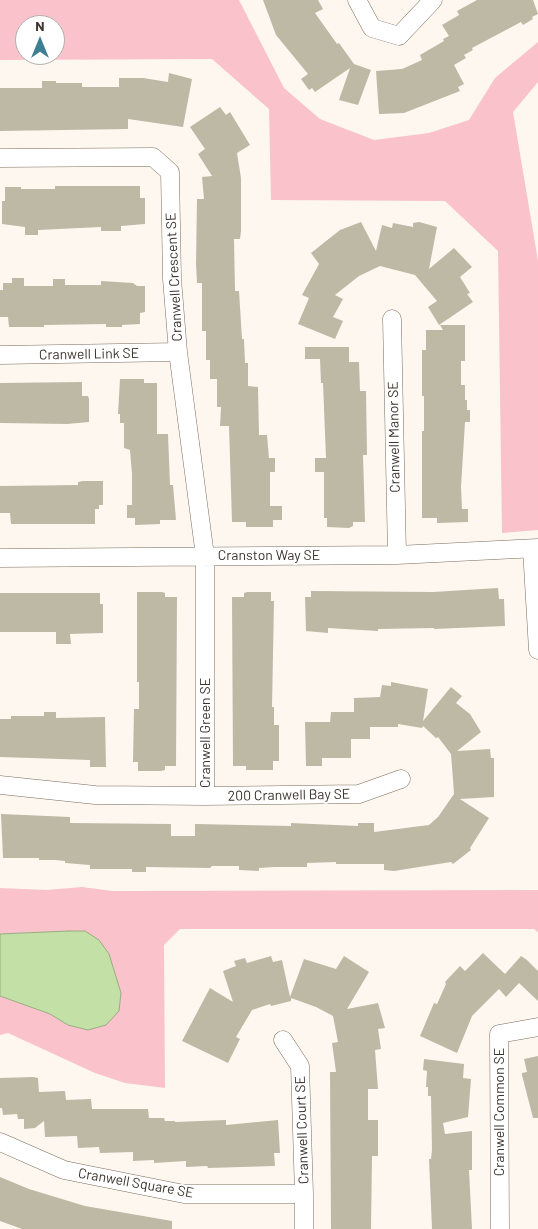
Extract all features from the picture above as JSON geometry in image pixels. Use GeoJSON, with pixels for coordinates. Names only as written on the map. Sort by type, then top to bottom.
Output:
{"type":"FeatureCollection","features":[{"type":"Feature","properties":{"kind":"street"},"geometry":{"type":"LineString","coordinates":[[357,0],[372,28],[399,36],[433,0]]}},
{"type":"Feature","properties":{"kind":"street","name":"Cranwell Crescent SE"},"geometry":{"type":"LineString","coordinates":[[0,158],[154,157],[170,172],[172,279],[178,352],[205,556]]}},
{"type":"Feature","properties":{"kind":"street","name":"Cranwell Manor SE"},"geometry":{"type":"LineString","coordinates":[[392,320],[397,555]]}},
{"type":"Feature","properties":{"kind":"street","name":"Cranwell Link SE"},"geometry":{"type":"LineString","coordinates":[[0,355],[178,352]]}},
{"type":"Feature","properties":{"kind":"street"},"geometry":{"type":"LineString","coordinates":[[535,549],[538,650]]}},
{"type":"Feature","properties":{"kind":"street","name":"Cranston Way SE"},"geometry":{"type":"LineString","coordinates":[[0,558],[397,555],[535,549]]}},
{"type":"Feature","properties":{"kind":"street","name":"Cranwell Green SE"},"geometry":{"type":"LineString","coordinates":[[0,785],[95,795],[205,796],[205,556]]}},
{"type":"Feature","properties":{"kind":"street","name":"200 Cranwell Bay SE"},"geometry":{"type":"LineString","coordinates":[[205,796],[359,794],[401,779]]}},
{"type":"Feature","properties":{"kind":"street","name":"Cranwell Common SE"},"geometry":{"type":"LineString","coordinates":[[500,1229],[499,1034],[538,1027]]}},
{"type":"Feature","properties":{"kind":"street","name":"Cranwell Court SE"},"geometry":{"type":"LineString","coordinates":[[283,1040],[300,1066],[304,1194]]}},
{"type":"Feature","properties":{"kind":"street","name":"Cranwell Square SE"},"geometry":{"type":"LineString","coordinates":[[0,1142],[64,1170],[184,1194],[304,1194]]}},
{"type":"Feature","properties":{"kind":"street"},"geometry":{"type":"LineString","coordinates":[[304,1194],[304,1229]]}},
{"type":"Feature","properties":{"kind":"shaded area"},"geometry":{"type":"Polygon","coordinates":[[[0,0],[239,0],[284,88],[320,119],[374,140],[429,133],[469,120],[495,78],[538,42],[538,82],[513,112],[538,261],[538,530],[502,533],[498,251],[445,201],[271,200],[269,109],[212,59],[65,60],[65,15],[15,15],[15,60],[0,60],[0,0]]]}},
{"type":"Feature","properties":{"kind":"shaded area"},"geometry":{"type":"Polygon","coordinates":[[[82,887],[112,891],[538,890],[538,932],[534,929],[180,929],[164,945],[165,1088],[125,1083],[95,1073],[8,1033],[0,1035],[0,888],[46,890],[82,887]]]}},
{"type":"Feature","properties":{"kind":"shaded area"},"geometry":{"type":"Polygon","coordinates":[[[85,931],[99,940],[109,954],[121,993],[119,1011],[106,1025],[88,1030],[68,1025],[50,1014],[0,996],[0,934],[85,931]]]}},
{"type":"Feature","properties":{"kind":"building"},"geometry":{"type":"Polygon","coordinates":[[[263,0],[318,0],[323,9],[315,13],[337,44],[339,43],[354,64],[371,70],[358,105],[339,100],[350,68],[315,92],[312,88],[309,90],[301,79],[308,74],[276,35],[263,0]]]}},
{"type":"Feature","properties":{"kind":"building"},"geometry":{"type":"Polygon","coordinates":[[[477,0],[533,0],[538,14],[523,25],[521,22],[472,48],[473,50],[464,55],[466,58],[454,65],[464,84],[458,87],[460,91],[404,113],[379,114],[376,71],[402,69],[422,60],[420,55],[449,36],[442,25],[459,15],[457,11],[477,0]]]}},
{"type":"Feature","properties":{"kind":"building"},"geometry":{"type":"Polygon","coordinates":[[[169,73],[192,79],[183,127],[128,119],[128,129],[0,131],[0,88],[42,88],[42,81],[82,83],[82,87],[119,87],[119,78],[143,78],[168,82],[169,73]]]}},
{"type":"Feature","properties":{"kind":"building"},"geometry":{"type":"Polygon","coordinates":[[[220,107],[226,115],[230,112],[250,145],[237,153],[241,178],[241,231],[240,239],[234,239],[235,291],[239,291],[245,363],[248,363],[248,386],[258,387],[259,435],[267,435],[269,458],[275,458],[275,472],[270,472],[270,506],[282,506],[282,520],[273,520],[273,527],[246,527],[246,522],[232,522],[229,426],[220,426],[221,407],[217,407],[217,379],[210,379],[210,360],[206,360],[206,331],[202,331],[202,283],[197,283],[196,264],[197,199],[204,199],[202,177],[212,176],[198,154],[205,149],[190,127],[220,107]]]}},
{"type":"Feature","properties":{"kind":"building"},"geometry":{"type":"Polygon","coordinates":[[[55,186],[140,186],[140,198],[145,198],[145,224],[121,226],[121,231],[101,231],[101,227],[38,230],[38,235],[25,235],[25,227],[2,224],[2,201],[5,201],[5,187],[55,189],[55,186]]]}},
{"type":"Feature","properties":{"kind":"building"},"geometry":{"type":"Polygon","coordinates":[[[361,222],[376,251],[382,225],[392,228],[393,223],[413,227],[413,223],[419,222],[437,227],[429,269],[454,248],[472,267],[460,277],[470,293],[467,294],[473,302],[439,325],[428,307],[437,301],[415,275],[380,266],[359,276],[335,295],[343,299],[333,317],[343,321],[335,339],[298,324],[309,298],[302,295],[319,264],[311,253],[340,230],[361,222]]]}},
{"type":"Feature","properties":{"kind":"building"},"geometry":{"type":"Polygon","coordinates":[[[12,278],[24,278],[24,286],[53,286],[53,279],[65,279],[65,285],[101,285],[101,281],[133,283],[137,286],[145,286],[145,312],[140,313],[140,324],[122,325],[122,327],[106,327],[106,324],[9,327],[8,317],[0,317],[0,290],[3,290],[3,283],[12,283],[12,278]]]}},
{"type":"Feature","properties":{"kind":"building"},"geometry":{"type":"Polygon","coordinates":[[[440,325],[465,325],[465,361],[461,361],[461,385],[465,385],[465,400],[467,400],[467,410],[470,410],[470,422],[465,422],[461,487],[462,509],[468,509],[468,522],[437,523],[437,518],[422,518],[424,396],[422,396],[422,350],[426,350],[426,330],[443,330],[440,325]]]}},
{"type":"Feature","properties":{"kind":"building"},"geometry":{"type":"Polygon","coordinates":[[[305,347],[349,347],[349,362],[359,362],[360,391],[366,391],[367,455],[363,455],[365,522],[353,522],[353,526],[349,528],[327,527],[327,518],[324,518],[324,472],[315,472],[315,458],[326,458],[323,383],[321,383],[320,359],[305,359],[305,347]]]}},
{"type":"Feature","properties":{"kind":"building"},"geometry":{"type":"Polygon","coordinates":[[[120,379],[144,379],[144,383],[157,383],[157,434],[168,434],[170,485],[173,485],[176,520],[160,520],[160,524],[135,525],[135,518],[127,518],[127,505],[132,505],[132,474],[130,450],[124,448],[124,423],[120,423],[120,414],[118,414],[120,379]]]}},
{"type":"Feature","properties":{"kind":"building"},"geometry":{"type":"Polygon","coordinates":[[[82,382],[82,396],[88,396],[89,399],[89,422],[67,424],[0,423],[0,383],[82,382]]]}},
{"type":"Feature","properties":{"kind":"building"},"geometry":{"type":"Polygon","coordinates":[[[103,481],[103,505],[99,505],[99,509],[95,509],[95,524],[11,524],[10,513],[0,513],[0,486],[78,485],[78,482],[103,481]]]}},
{"type":"Feature","properties":{"kind":"building"},"geometry":{"type":"Polygon","coordinates":[[[498,588],[499,599],[504,599],[505,626],[378,629],[378,631],[328,628],[328,633],[306,631],[305,597],[311,597],[311,591],[433,592],[498,588]]]}},
{"type":"Feature","properties":{"kind":"building"},"geometry":{"type":"Polygon","coordinates":[[[137,592],[162,592],[165,593],[165,597],[177,597],[176,766],[165,766],[165,770],[161,771],[138,771],[138,762],[133,762],[134,709],[139,709],[139,682],[137,682],[137,592]]]}},
{"type":"Feature","properties":{"kind":"building"},"geometry":{"type":"Polygon","coordinates":[[[271,592],[271,601],[274,601],[272,707],[274,707],[274,725],[279,725],[279,761],[273,761],[273,770],[246,770],[246,766],[233,766],[232,597],[244,597],[244,593],[271,592]]]}},
{"type":"Feature","properties":{"kind":"building"},"geometry":{"type":"Polygon","coordinates":[[[0,593],[100,593],[100,604],[103,604],[103,633],[70,634],[71,644],[56,644],[56,632],[0,632],[0,593]]]}},
{"type":"Feature","properties":{"kind":"building"},"geometry":{"type":"Polygon","coordinates":[[[391,682],[428,689],[423,721],[451,687],[462,696],[456,703],[470,714],[481,732],[457,751],[490,749],[491,758],[494,758],[494,797],[460,799],[489,818],[470,848],[471,850],[453,864],[451,862],[394,871],[384,870],[384,864],[336,864],[336,862],[307,863],[307,867],[259,868],[259,871],[239,870],[239,866],[212,866],[210,868],[146,867],[146,872],[132,872],[132,869],[90,869],[90,865],[65,863],[65,861],[55,860],[39,860],[39,858],[3,858],[1,814],[70,817],[70,823],[171,824],[171,836],[195,836],[195,824],[291,826],[291,823],[358,826],[358,823],[374,823],[374,832],[429,825],[438,817],[454,794],[451,754],[438,737],[436,738],[423,726],[422,728],[398,724],[398,727],[370,727],[370,739],[351,739],[351,758],[322,758],[322,766],[306,766],[305,722],[330,722],[331,712],[354,712],[354,698],[380,697],[382,685],[391,686],[391,682]]]}},
{"type":"Feature","properties":{"kind":"building"},"geometry":{"type":"Polygon","coordinates":[[[44,712],[56,712],[56,718],[105,717],[106,767],[90,767],[90,760],[0,757],[0,719],[11,719],[11,716],[44,716],[44,712]]]}},
{"type":"Feature","properties":{"kind":"building"},"geometry":{"type":"Polygon","coordinates":[[[483,953],[505,974],[521,956],[527,960],[538,971],[538,1001],[519,983],[506,997],[499,989],[472,1016],[457,1053],[420,1036],[434,1003],[437,1004],[446,984],[445,982],[460,966],[465,971],[483,953]]]}},
{"type":"Feature","properties":{"kind":"building"},"geometry":{"type":"Polygon","coordinates":[[[271,956],[273,962],[282,960],[290,997],[304,959],[336,969],[344,956],[369,972],[347,1009],[378,1003],[385,1028],[378,1029],[381,1049],[375,1050],[378,1089],[368,1089],[368,1120],[378,1120],[378,1156],[372,1156],[371,1229],[331,1229],[330,1072],[336,1072],[332,1043],[338,1042],[333,1016],[316,1007],[291,998],[291,1001],[271,1006],[270,1004],[252,1010],[236,1037],[240,1039],[228,1063],[182,1041],[210,988],[233,1002],[223,971],[236,966],[234,961],[245,958],[247,963],[271,956]]]}},
{"type":"Feature","properties":{"kind":"building"},"geometry":{"type":"Polygon","coordinates":[[[538,1056],[538,1118],[533,1118],[522,1073],[527,1072],[524,1059],[538,1056]]]}},
{"type":"Feature","properties":{"kind":"building"},"geometry":{"type":"Polygon","coordinates":[[[424,1059],[464,1064],[463,1078],[471,1079],[468,1117],[443,1123],[445,1134],[472,1131],[472,1170],[469,1170],[472,1229],[432,1229],[429,1159],[431,1159],[432,1150],[431,1096],[428,1096],[428,1087],[426,1087],[427,1071],[423,1070],[424,1059]]]}},
{"type":"Feature","properties":{"kind":"building"},"geometry":{"type":"Polygon","coordinates":[[[0,1078],[38,1078],[39,1092],[65,1091],[66,1100],[91,1099],[92,1109],[148,1109],[149,1118],[164,1118],[165,1121],[175,1122],[226,1120],[226,1125],[278,1120],[280,1153],[274,1153],[275,1166],[208,1168],[207,1166],[186,1167],[186,1161],[154,1163],[154,1160],[133,1161],[133,1152],[100,1153],[99,1147],[78,1148],[77,1136],[45,1137],[44,1121],[35,1128],[24,1129],[24,1119],[18,1119],[17,1114],[3,1115],[2,1108],[0,1108],[0,1078]]]}},
{"type":"Feature","properties":{"kind":"building"},"geometry":{"type":"Polygon","coordinates":[[[0,1177],[29,1189],[85,1206],[172,1221],[172,1229],[22,1229],[0,1221],[0,1177]]]}}]}
